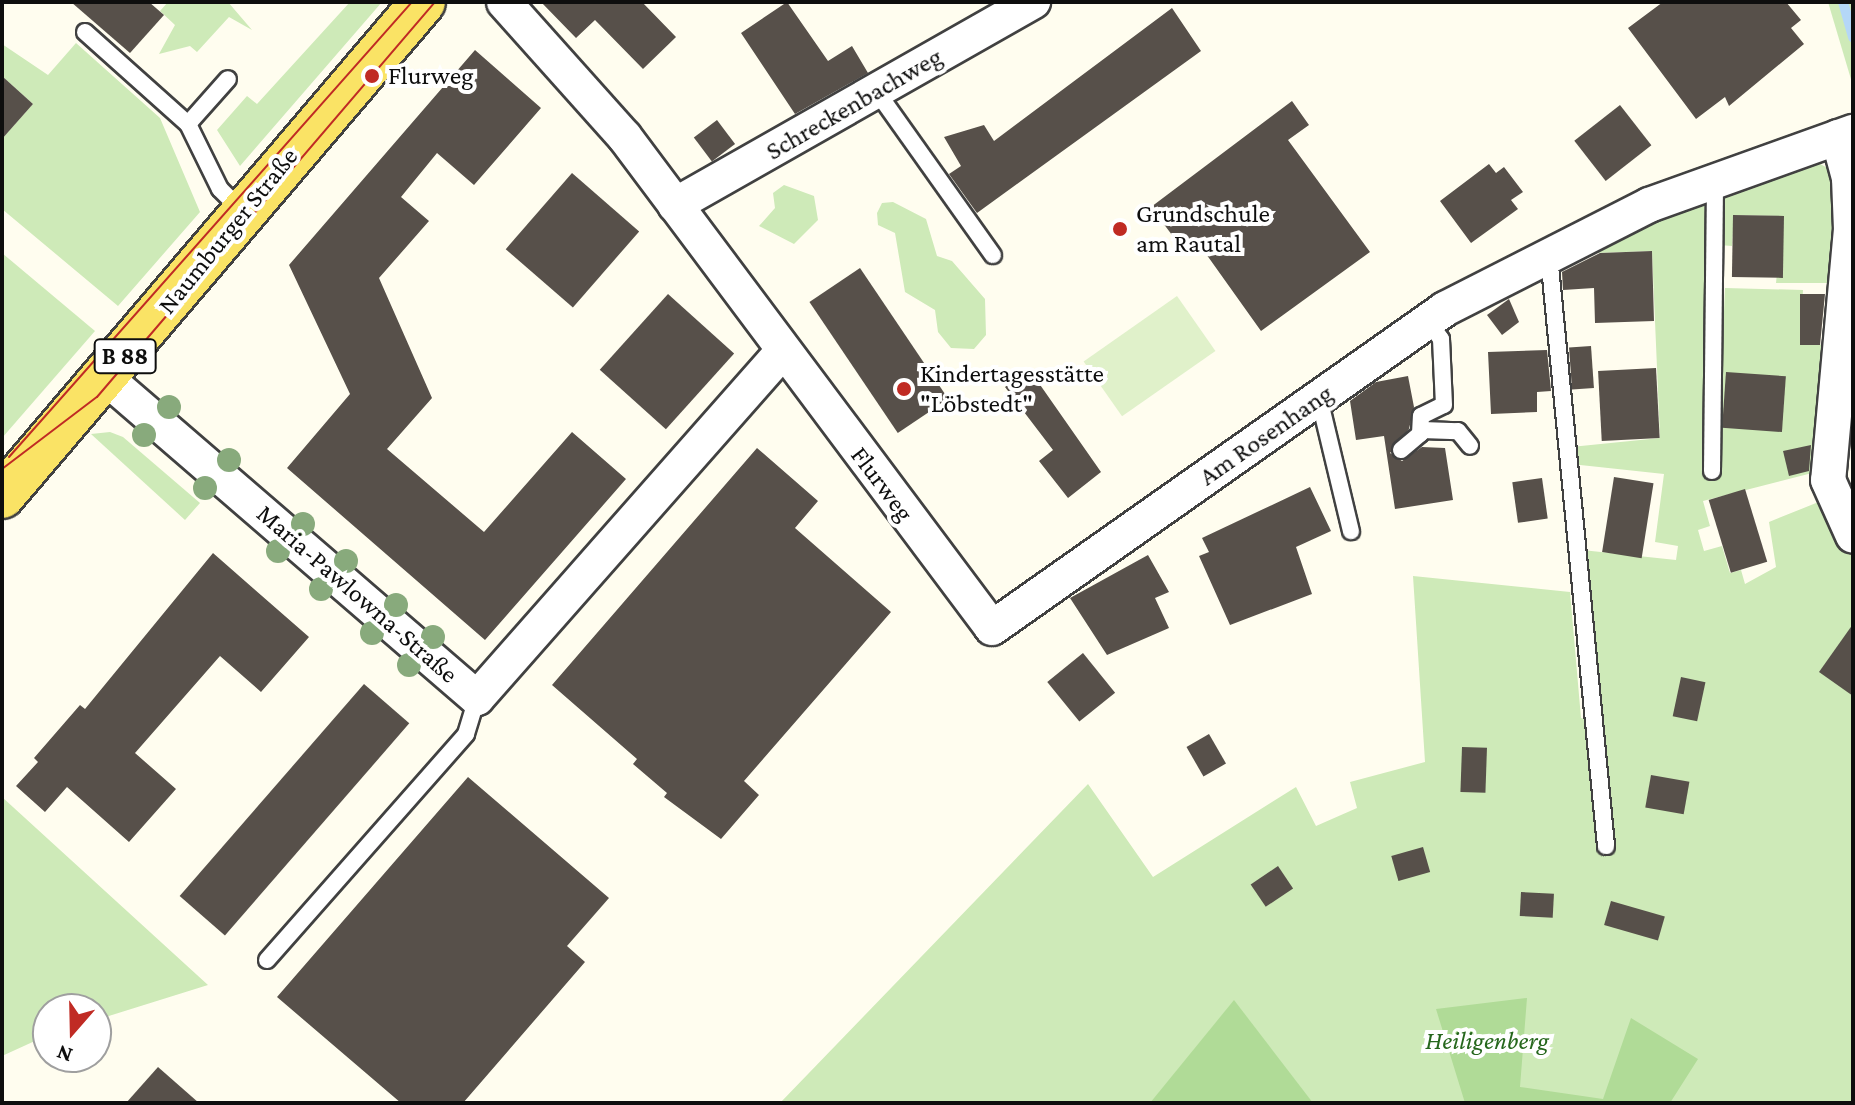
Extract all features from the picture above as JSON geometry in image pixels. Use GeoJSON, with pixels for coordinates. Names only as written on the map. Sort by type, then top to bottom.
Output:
{"type":"FeatureCollection","features":[{"type":"Feature","properties":{"kind":"main road","name":"Naumburger Straße"},"geometry":{"type":"LineString","coordinates":[[2,496],[106,378],[241,210],[423,2]]}},
{"type":"Feature","properties":{"kind":"street","name":"Flurweg"},"geometry":{"type":"LineString","coordinates":[[504,2],[540,35],[675,205],[781,353],[992,628]]}},
{"type":"Feature","properties":{"kind":"street","name":"Schreckenbachweg"},"geometry":{"type":"LineString","coordinates":[[675,205],[1033,2]]}},
{"type":"Feature","properties":{"kind":"street","name":"Am Rosenhang"},"geometry":{"type":"LineString","coordinates":[[992,628],[1428,321],[1549,256],[1715,178],[1845,134]]}},
{"type":"Feature","properties":{"kind":"street"},"geometry":{"type":"LineString","coordinates":[[1845,134],[1851,229],[1828,480],[1853,536]]}},
{"type":"Feature","properties":{"kind":"street","name":"Maria-Pawlowna-Straße"},"geometry":{"type":"LineString","coordinates":[[106,378],[477,698],[781,353]]}},
{"type":"Feature","properties":{"kind":"lane"},"geometry":{"type":"LineString","coordinates":[[85,32],[188,124],[220,189],[241,210]]}},
{"type":"Feature","properties":{"kind":"lane"},"geometry":{"type":"LineString","coordinates":[[188,124],[228,79]]}},
{"type":"Feature","properties":{"kind":"lane"},"geometry":{"type":"LineString","coordinates":[[877,92],[993,255]]}},
{"type":"Feature","properties":{"kind":"lane"},"geometry":{"type":"LineString","coordinates":[[1712,471],[1715,178]]}},
{"type":"Feature","properties":{"kind":"lane"},"geometry":{"type":"LineString","coordinates":[[1549,256],[1606,846]]}},
{"type":"Feature","properties":{"kind":"lane"},"geometry":{"type":"LineString","coordinates":[[1422,430],[1421,416],[1444,405],[1441,339],[1428,321]]}},
{"type":"Feature","properties":{"kind":"lane"},"geometry":{"type":"LineString","coordinates":[[1319,398],[1351,531]]}},
{"type":"Feature","properties":{"kind":"lane"},"geometry":{"type":"LineString","coordinates":[[1401,450],[1422,430],[1458,431],[1470,446]]}},
{"type":"Feature","properties":{"kind":"lane"},"geometry":{"type":"LineString","coordinates":[[267,960],[466,734],[477,698]]}},
{"type":"Feature","properties":{"kind":"green space"},"geometry":{"type":"Polygon","coordinates":[[[168,2],[228,2],[252,30],[229,17],[197,52],[190,46],[159,54],[175,25],[160,11],[168,2]]]}},
{"type":"Feature","properties":{"kind":"green space"},"geometry":{"type":"Polygon","coordinates":[[[350,2],[382,2],[240,166],[217,130],[247,96],[257,104],[350,2]]]}},
{"type":"Feature","properties":{"kind":"green space"},"geometry":{"type":"Polygon","coordinates":[[[1828,2],[1853,2],[1853,86],[1828,2]]]}},
{"type":"Feature","properties":{"kind":"green space"},"geometry":{"type":"Polygon","coordinates":[[[76,43],[160,118],[200,212],[118,306],[2,209],[2,139],[33,104],[2,76],[2,44],[48,75],[76,43]]]}},
{"type":"Feature","properties":{"kind":"green space"},"geometry":{"type":"Polygon","coordinates":[[[1811,159],[1835,172],[1836,283],[1776,283],[1783,216],[1734,215],[1732,246],[1719,245],[1719,191],[1811,159]]]}},
{"type":"Feature","properties":{"kind":"green space"},"geometry":{"type":"Polygon","coordinates":[[[784,185],[814,196],[818,220],[794,244],[759,226],[775,208],[773,193],[784,185]]]}},
{"type":"Feature","properties":{"kind":"green space"},"geometry":{"type":"Polygon","coordinates":[[[1708,195],[1706,479],[1717,480],[1725,288],[1803,290],[1800,344],[1832,345],[1820,471],[1703,501],[1710,526],[1698,530],[1704,551],[1722,546],[1730,573],[1741,570],[1745,584],[1776,567],[1769,522],[1821,501],[1853,549],[1853,1103],[780,1103],[1088,784],[1153,877],[1296,787],[1316,826],[1357,808],[1350,782],[1425,762],[1413,576],[1570,592],[1581,718],[1598,723],[1582,550],[1676,560],[1678,546],[1655,542],[1664,474],[1571,464],[1571,447],[1660,438],[1652,251],[1597,253],[1594,242],[1708,195]]]}},
{"type":"Feature","properties":{"kind":"green space"},"geometry":{"type":"Polygon","coordinates":[[[893,202],[926,219],[937,256],[952,261],[985,299],[986,335],[974,349],[951,348],[938,332],[935,310],[905,292],[895,233],[878,225],[877,213],[882,203],[893,202]]]}},
{"type":"Feature","properties":{"kind":"green space"},"geometry":{"type":"Polygon","coordinates":[[[2,253],[95,331],[2,438],[2,253]]]}},
{"type":"Feature","properties":{"kind":"green space"},"geometry":{"type":"Polygon","coordinates":[[[1177,296],[1215,351],[1122,416],[1084,361],[1177,296]]]}},
{"type":"Feature","properties":{"kind":"green space"},"geometry":{"type":"Polygon","coordinates":[[[110,432],[123,437],[200,503],[185,520],[91,434],[110,432]]]}},
{"type":"Feature","properties":{"kind":"green space"},"geometry":{"type":"Polygon","coordinates":[[[2,797],[208,985],[112,1015],[112,993],[32,993],[32,1042],[2,1056],[2,797]]]}},
{"type":"Feature","properties":{"kind":"green space","name":"Heiligenberg"},"geometry":{"type":"Polygon","coordinates":[[[1527,998],[1520,1087],[1603,1099],[1631,1018],[1698,1059],[1670,1103],[1465,1103],[1436,1009],[1527,998]]]}},
{"type":"Feature","properties":{"kind":"green space"},"geometry":{"type":"Polygon","coordinates":[[[1234,1000],[1313,1103],[1150,1103],[1234,1000]]]}},
{"type":"Feature","properties":{"kind":"building"},"geometry":{"type":"Polygon","coordinates":[[[71,2],[149,2],[164,15],[130,53],[71,2]]]}},
{"type":"Feature","properties":{"kind":"building"},"geometry":{"type":"Polygon","coordinates":[[[541,2],[642,2],[676,37],[643,69],[595,20],[576,38],[541,2]]]}},
{"type":"Feature","properties":{"kind":"building"},"geometry":{"type":"Polygon","coordinates":[[[787,2],[828,61],[852,46],[868,73],[795,114],[741,33],[787,2]]]}},
{"type":"Feature","properties":{"kind":"building"},"geometry":{"type":"Polygon","coordinates":[[[1663,2],[1786,2],[1801,20],[1791,28],[1804,44],[1729,106],[1725,97],[1696,119],[1628,28],[1663,2]]]}},
{"type":"Feature","properties":{"kind":"building"},"geometry":{"type":"Polygon","coordinates":[[[1172,8],[1201,51],[977,213],[949,174],[961,166],[944,137],[984,125],[994,141],[1172,8]]]}},
{"type":"Feature","properties":{"kind":"building"},"geometry":{"type":"Polygon","coordinates":[[[475,50],[541,108],[474,185],[437,153],[401,197],[429,221],[379,278],[432,398],[387,449],[484,532],[572,432],[626,479],[485,640],[287,468],[350,394],[289,265],[475,50]]]}},
{"type":"Feature","properties":{"kind":"building"},"geometry":{"type":"Polygon","coordinates":[[[2,76],[33,104],[2,139],[2,76]]]}},
{"type":"Feature","properties":{"kind":"building"},"geometry":{"type":"Polygon","coordinates":[[[1292,101],[1309,125],[1288,140],[1370,252],[1261,331],[1194,237],[1181,247],[1151,207],[1292,101]]]}},
{"type":"Feature","properties":{"kind":"building"},"geometry":{"type":"Polygon","coordinates":[[[1620,105],[1651,145],[1606,181],[1574,141],[1620,105]]]}},
{"type":"Feature","properties":{"kind":"building"},"geometry":{"type":"Polygon","coordinates":[[[717,120],[735,144],[712,161],[694,137],[717,120]]]}},
{"type":"Feature","properties":{"kind":"building"},"geometry":{"type":"Polygon","coordinates":[[[1489,164],[1496,173],[1504,167],[1523,192],[1511,200],[1518,209],[1471,243],[1440,201],[1489,164]]]}},
{"type":"Feature","properties":{"kind":"building"},"geometry":{"type":"Polygon","coordinates":[[[572,173],[639,231],[573,308],[506,249],[572,173]]]}},
{"type":"Feature","properties":{"kind":"building"},"geometry":{"type":"Polygon","coordinates":[[[1733,215],[1784,216],[1783,278],[1732,277],[1733,215]]]}},
{"type":"Feature","properties":{"kind":"building"},"geometry":{"type":"Polygon","coordinates":[[[1652,251],[1654,321],[1595,323],[1594,288],[1563,290],[1562,272],[1600,253],[1652,251]]]}},
{"type":"Feature","properties":{"kind":"building"},"geometry":{"type":"Polygon","coordinates":[[[860,268],[948,399],[898,433],[809,302],[860,268]]]}},
{"type":"Feature","properties":{"kind":"building"},"geometry":{"type":"Polygon","coordinates":[[[668,294],[734,354],[666,429],[600,370],[668,294]]]}},
{"type":"Feature","properties":{"kind":"building"},"geometry":{"type":"Polygon","coordinates":[[[1800,294],[1825,294],[1820,345],[1800,345],[1800,294]]]}},
{"type":"Feature","properties":{"kind":"building"},"geometry":{"type":"Polygon","coordinates":[[[1509,299],[1519,322],[1502,335],[1487,315],[1509,299]]]}},
{"type":"Feature","properties":{"kind":"building"},"geometry":{"type":"Polygon","coordinates":[[[1591,346],[1594,388],[1572,389],[1569,348],[1591,346]]]}},
{"type":"Feature","properties":{"kind":"building"},"geometry":{"type":"Polygon","coordinates":[[[1547,350],[1551,391],[1537,392],[1537,412],[1491,414],[1488,352],[1547,350]]]}},
{"type":"Feature","properties":{"kind":"building"},"geometry":{"type":"Polygon","coordinates":[[[1656,368],[1660,438],[1602,441],[1598,371],[1656,368]]]}},
{"type":"Feature","properties":{"kind":"building"},"geometry":{"type":"Polygon","coordinates":[[[1029,369],[1101,472],[1068,498],[1039,461],[1053,450],[1005,387],[1029,369]]]}},
{"type":"Feature","properties":{"kind":"building"},"geometry":{"type":"Polygon","coordinates":[[[1726,372],[1786,376],[1782,432],[1722,428],[1726,372]]]}},
{"type":"Feature","properties":{"kind":"building"},"geometry":{"type":"Polygon","coordinates":[[[1408,376],[1414,407],[1409,429],[1390,453],[1402,461],[1422,447],[1445,448],[1453,500],[1395,509],[1384,436],[1356,440],[1350,401],[1376,382],[1408,376]]]}},
{"type":"Feature","properties":{"kind":"building"},"geometry":{"type":"Polygon","coordinates":[[[1811,445],[1809,471],[1789,476],[1783,451],[1811,445]]]}},
{"type":"Feature","properties":{"kind":"building"},"geometry":{"type":"Polygon","coordinates":[[[757,448],[818,501],[795,528],[891,612],[744,781],[759,795],[721,839],[664,797],[667,793],[633,764],[637,759],[552,685],[757,448]]]}},
{"type":"Feature","properties":{"kind":"building"},"geometry":{"type":"Polygon","coordinates":[[[1614,477],[1654,483],[1642,558],[1602,552],[1614,477]]]}},
{"type":"Feature","properties":{"kind":"building"},"geometry":{"type":"Polygon","coordinates":[[[1542,478],[1548,519],[1518,523],[1512,482],[1542,478]]]}},
{"type":"Feature","properties":{"kind":"building"},"geometry":{"type":"Polygon","coordinates":[[[1310,487],[1331,531],[1296,547],[1312,594],[1230,625],[1199,556],[1209,552],[1202,538],[1310,487]]]}},
{"type":"Feature","properties":{"kind":"building"},"geometry":{"type":"Polygon","coordinates":[[[1745,489],[1767,562],[1731,573],[1709,500],[1745,489]]]}},
{"type":"Feature","properties":{"kind":"building"},"geometry":{"type":"Polygon","coordinates":[[[213,553],[309,637],[261,692],[220,656],[135,753],[176,789],[129,842],[67,787],[45,812],[16,786],[38,762],[34,758],[80,705],[85,709],[213,553]]]}},
{"type":"Feature","properties":{"kind":"building"},"geometry":{"type":"Polygon","coordinates":[[[1148,555],[1169,592],[1155,598],[1169,628],[1107,655],[1070,598],[1148,555]]]}},
{"type":"Feature","properties":{"kind":"building"},"geometry":{"type":"Polygon","coordinates":[[[1853,624],[1853,696],[1819,672],[1853,624]]]}},
{"type":"Feature","properties":{"kind":"building"},"geometry":{"type":"Polygon","coordinates":[[[1083,653],[1115,693],[1079,722],[1047,682],[1083,653]]]}},
{"type":"Feature","properties":{"kind":"building"},"geometry":{"type":"Polygon","coordinates":[[[1681,677],[1705,682],[1697,721],[1673,716],[1681,677]]]}},
{"type":"Feature","properties":{"kind":"building"},"geometry":{"type":"Polygon","coordinates":[[[364,684],[409,723],[225,935],[180,896],[364,684]]]}},
{"type":"Feature","properties":{"kind":"building"},"geometry":{"type":"Polygon","coordinates":[[[1209,734],[1226,763],[1203,776],[1186,747],[1209,734]]]}},
{"type":"Feature","properties":{"kind":"building"},"geometry":{"type":"Polygon","coordinates":[[[1462,747],[1487,748],[1485,793],[1460,792],[1462,747]]]}},
{"type":"Feature","properties":{"kind":"building"},"geometry":{"type":"Polygon","coordinates":[[[1651,775],[1689,782],[1684,814],[1645,807],[1651,775]]]}},
{"type":"Feature","properties":{"kind":"building"},"geometry":{"type":"Polygon","coordinates":[[[468,777],[609,898],[567,946],[585,962],[463,1103],[401,1103],[277,997],[468,777]]]}},
{"type":"Feature","properties":{"kind":"building"},"geometry":{"type":"Polygon","coordinates":[[[1423,847],[1430,872],[1398,881],[1391,856],[1423,847]]]}},
{"type":"Feature","properties":{"kind":"building"},"geometry":{"type":"Polygon","coordinates":[[[1278,866],[1293,888],[1266,907],[1251,884],[1278,866]]]}},
{"type":"Feature","properties":{"kind":"building"},"geometry":{"type":"Polygon","coordinates":[[[1521,892],[1554,894],[1553,918],[1520,916],[1521,892]]]}},
{"type":"Feature","properties":{"kind":"building"},"geometry":{"type":"Polygon","coordinates":[[[1611,901],[1665,916],[1658,940],[1604,925],[1611,901]]]}},
{"type":"Feature","properties":{"kind":"building"},"geometry":{"type":"Polygon","coordinates":[[[158,1067],[199,1103],[126,1103],[158,1067]]]}},
{"type":"Feature","properties":{"kind":"waterway"},"geometry":{"type":"LineString","coordinates":[[1843,2],[1853,38]]}},
{"type":"Feature","properties":{"kind":"tram line"},"geometry":{"type":"LineString","coordinates":[[9,457],[412,2]]}},
{"type":"Feature","properties":{"kind":"tram line"},"geometry":{"type":"LineString","coordinates":[[2,469],[97,397],[435,2]]}},
{"type":"Feature","properties":{"kind":"place","name":"Flurweg"},"geometry":{"type":"Point","coordinates":[372,76]}},
{"type":"Feature","properties":{"kind":"place","name":"Grundschule am Rautal"},"geometry":{"type":"Point","coordinates":[1120,229]}},
{"type":"Feature","properties":{"kind":"place","name":"Kindertagesstätte \"Löbstedt\""},"geometry":{"type":"Point","coordinates":[904,389]}}]}
